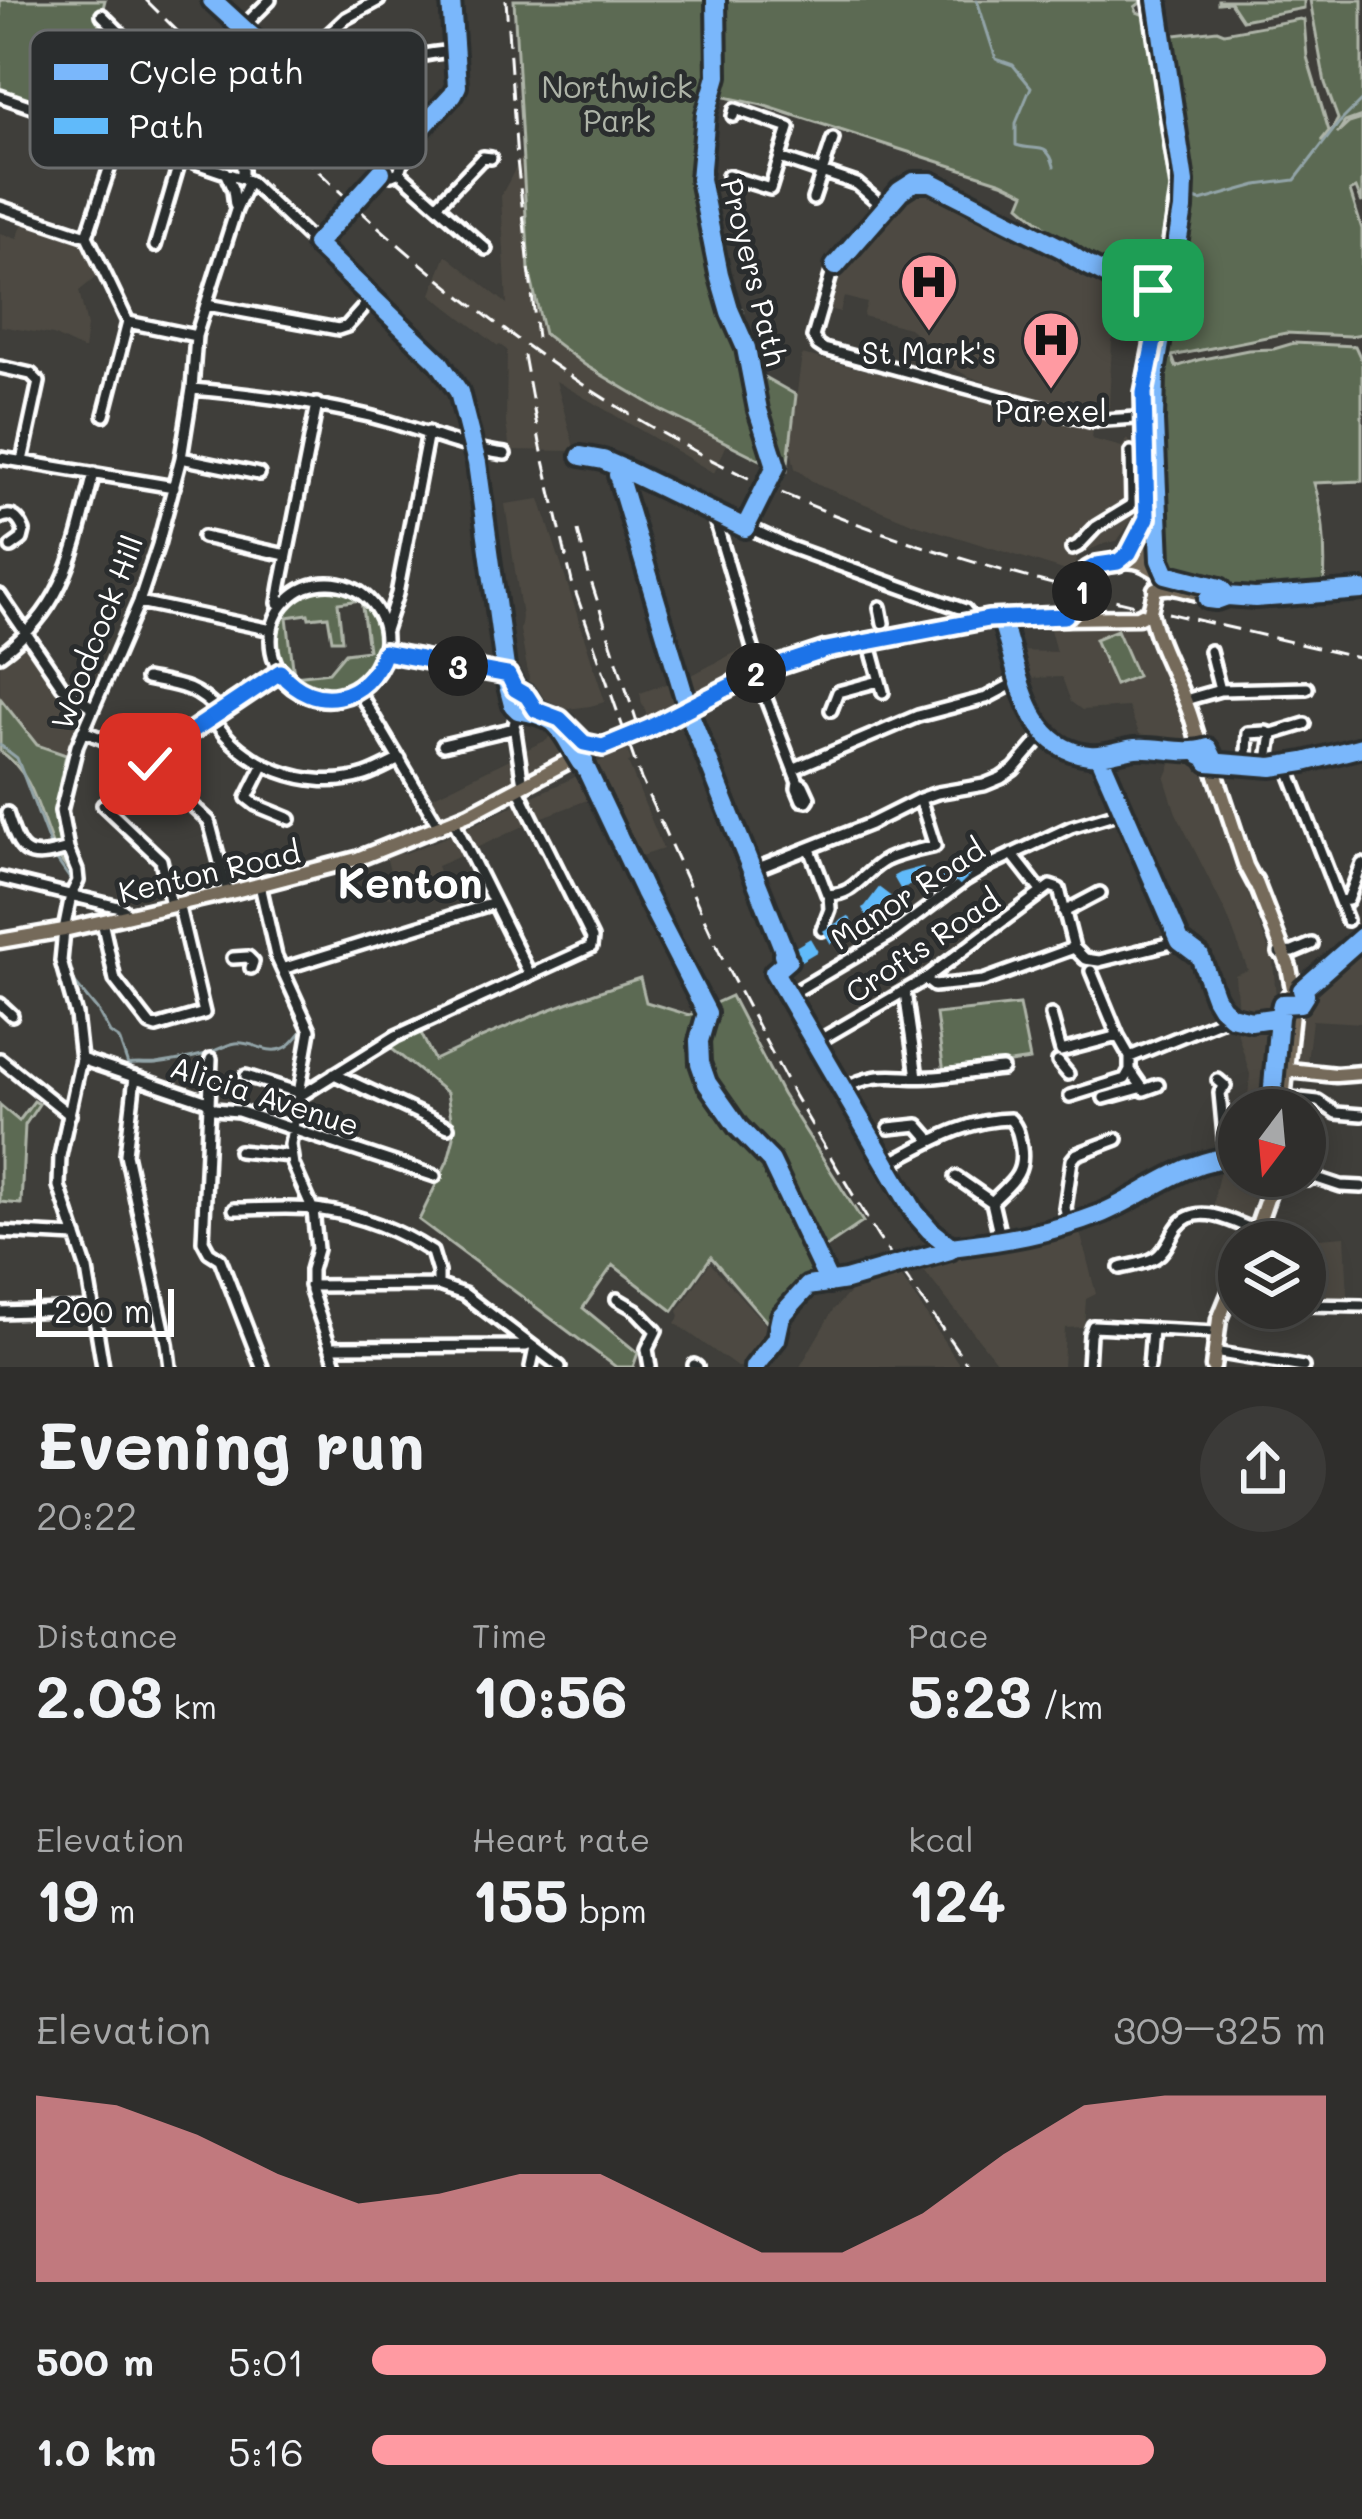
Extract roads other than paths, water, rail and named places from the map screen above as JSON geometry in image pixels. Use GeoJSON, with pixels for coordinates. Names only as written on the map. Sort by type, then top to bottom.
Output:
{"type":"FeatureCollection","features":[{"type":"Feature","properties":{"kind":"main road"},"geometry":{"type":"LineString","coordinates":[[1118,562],[1135,545],[1147,518],[1150,374],[1179,189],[1152,0]]}},
{"type":"Feature","properties":{"kind":"main road"},"geometry":{"type":"LineString","coordinates":[[1147,417],[1154,498],[1153,518],[1142,546],[1155,592]]}},
{"type":"Feature","properties":{"kind":"main road"},"geometry":{"type":"LineString","coordinates":[[1065,616],[1081,600],[1086,573],[1097,565],[1118,562],[1226,596]]}},
{"type":"Feature","properties":{"kind":"main road"},"geometry":{"type":"LineString","coordinates":[[1144,614],[1155,592],[1169,586],[1223,598],[1362,590]]}},
{"type":"Feature","properties":{"kind":"main road"},"geometry":{"type":"LineString","coordinates":[[1081,600],[1097,617],[1144,614]]}},
{"type":"Feature","properties":{"kind":"main road"},"geometry":{"type":"LineString","coordinates":[[1144,614],[1185,700],[1208,771],[1280,948],[1290,995],[1282,1089]]}},
{"type":"Feature","properties":{"kind":"main road","name":"Kenton Road"},"geometry":{"type":"LineString","coordinates":[[0,941],[130,915],[357,859],[503,801],[758,672],[826,650],[974,621],[1097,617]]}},
{"type":"Feature","properties":{"kind":"main road"},"geometry":{"type":"LineString","coordinates":[[1290,995],[1306,987],[1362,937]]}},
{"type":"Feature","properties":{"kind":"main road"},"geometry":{"type":"LineString","coordinates":[[1284,1066],[1336,1075],[1362,1073]]}},
{"type":"Feature","properties":{"kind":"main road"},"geometry":{"type":"LineString","coordinates":[[1213,1367],[1218,1328]]}},
{"type":"Feature","properties":{"kind":"street"},"geometry":{"type":"LineString","coordinates":[[212,0],[242,28],[270,0]]}},
{"type":"Feature","properties":{"kind":"street"},"geometry":{"type":"LineString","coordinates":[[333,30],[380,0]]}},
{"type":"Feature","properties":{"kind":"street"},"geometry":{"type":"LineString","coordinates":[[426,123],[457,86],[451,0]]}},
{"type":"Feature","properties":{"kind":"street"},"geometry":{"type":"LineString","coordinates":[[102,15],[117,30]]}},
{"type":"Feature","properties":{"kind":"street"},"geometry":{"type":"LineString","coordinates":[[426,55],[454,52]]}},
{"type":"Feature","properties":{"kind":"street"},"geometry":{"type":"LineString","coordinates":[[0,113],[3,97]]}},
{"type":"Feature","properties":{"kind":"street"},"geometry":{"type":"LineString","coordinates":[[728,176],[770,189],[788,126],[735,109],[733,116]]}},
{"type":"Feature","properties":{"kind":"street"},"geometry":{"type":"LineString","coordinates":[[813,199],[833,139]]}},
{"type":"Feature","properties":{"kind":"street"},"geometry":{"type":"LineString","coordinates":[[437,205],[483,157],[491,158]]}},
{"type":"Feature","properties":{"kind":"street"},"geometry":{"type":"LineString","coordinates":[[780,158],[857,184],[885,208]]}},
{"type":"Feature","properties":{"kind":"street"},"geometry":{"type":"LineString","coordinates":[[104,416],[128,322],[87,236],[109,168]]}},
{"type":"Feature","properties":{"kind":"street"},"geometry":{"type":"LineString","coordinates":[[155,246],[178,168]]}},
{"type":"Feature","properties":{"kind":"street"},"geometry":{"type":"LineString","coordinates":[[213,168],[245,180],[316,244],[439,362],[459,392],[474,449],[505,675],[521,703],[558,724],[581,759],[701,1004]]}},
{"type":"Feature","properties":{"kind":"street"},"geometry":{"type":"LineString","coordinates":[[243,168],[245,180]]}},
{"type":"Feature","properties":{"kind":"street"},"geometry":{"type":"LineString","coordinates":[[379,168],[392,176],[401,168]]}},
{"type":"Feature","properties":{"kind":"street"},"geometry":{"type":"LineString","coordinates":[[225,172],[236,210]]}},
{"type":"Feature","properties":{"kind":"street"},"geometry":{"type":"LineString","coordinates":[[359,196],[381,172]]}},
{"type":"Feature","properties":{"kind":"street"},"geometry":{"type":"LineString","coordinates":[[399,172],[486,249]]}},
{"type":"Feature","properties":{"kind":"street","name":"Woodcock Hill"},"geometry":{"type":"LineString","coordinates":[[103,1367],[87,1270],[59,1186],[81,1059],[76,1015],[61,961],[77,872],[61,812],[72,762],[139,602],[174,487],[192,389],[196,336],[245,180]]}},
{"type":"Feature","properties":{"kind":"street"},"geometry":{"type":"LineString","coordinates":[[1147,417],[1093,422],[824,349],[813,337],[835,266],[907,186],[922,181],[935,183],[1065,250],[1084,266],[1118,281],[1135,298],[1162,298]]}},
{"type":"Feature","properties":{"kind":"street"},"geometry":{"type":"LineString","coordinates":[[0,207],[87,236]]}},
{"type":"Feature","properties":{"kind":"street"},"geometry":{"type":"LineString","coordinates":[[316,244],[346,210]]}},
{"type":"Feature","properties":{"kind":"street"},"geometry":{"type":"LineString","coordinates":[[207,305],[333,329],[347,326],[372,298]]}},
{"type":"Feature","properties":{"kind":"street"},"geometry":{"type":"LineString","coordinates":[[128,322],[196,336]]}},
{"type":"Feature","properties":{"kind":"street"},"geometry":{"type":"LineString","coordinates":[[0,368],[31,374],[39,382],[22,461]]}},
{"type":"Feature","properties":{"kind":"street"},"geometry":{"type":"LineString","coordinates":[[192,389],[316,404],[505,454]]}},
{"type":"Feature","properties":{"kind":"street"},"geometry":{"type":"LineString","coordinates":[[282,606],[279,596],[316,404]]}},
{"type":"Feature","properties":{"kind":"street"},"geometry":{"type":"LineString","coordinates":[[385,630],[372,602],[346,585],[321,583],[304,588],[282,606],[272,629],[272,654],[280,672],[296,688],[317,697],[358,689],[377,670],[428,433]]}},
{"type":"Feature","properties":{"kind":"street"},"geometry":{"type":"LineString","coordinates":[[1072,549],[1133,503],[1131,452]]}},
{"type":"Feature","properties":{"kind":"street"},"geometry":{"type":"LineString","coordinates":[[578,456],[619,466],[790,547],[965,610],[974,621]]}},
{"type":"Feature","properties":{"kind":"street"},"geometry":{"type":"LineString","coordinates":[[0,458],[174,487]]}},
{"type":"Feature","properties":{"kind":"street"},"geometry":{"type":"LineString","coordinates":[[181,458],[259,474]]}},
{"type":"Feature","properties":{"kind":"street"},"geometry":{"type":"LineString","coordinates":[[619,466],[688,708],[785,952]]}},
{"type":"Feature","properties":{"kind":"street"},"geometry":{"type":"LineString","coordinates":[[0,655],[28,635],[67,571],[94,473]]}},
{"type":"Feature","properties":{"kind":"street"},"geometry":{"type":"LineString","coordinates":[[718,515],[716,523],[758,672],[798,782]]}},
{"type":"Feature","properties":{"kind":"street"},"geometry":{"type":"LineString","coordinates":[[0,518],[16,517],[24,531],[11,547]]}},
{"type":"Feature","properties":{"kind":"street"},"geometry":{"type":"LineString","coordinates":[[203,537],[286,555]]}},
{"type":"Feature","properties":{"kind":"street"},"geometry":{"type":"LineString","coordinates":[[0,595],[62,686],[93,708]]}},
{"type":"Feature","properties":{"kind":"street"},"geometry":{"type":"LineString","coordinates":[[139,602],[272,629]]}},
{"type":"Feature","properties":{"kind":"street"},"geometry":{"type":"LineString","coordinates":[[880,607],[883,623]]}},
{"type":"Feature","properties":{"kind":"street"},"geometry":{"type":"LineString","coordinates":[[1002,618],[1030,710],[1043,734],[1064,749],[1099,755],[1139,748],[1187,752],[1199,741]]}},
{"type":"Feature","properties":{"kind":"street"},"geometry":{"type":"LineString","coordinates":[[831,710],[838,692],[881,687],[869,641]]}},
{"type":"Feature","properties":{"kind":"street"},"geometry":{"type":"LineString","coordinates":[[1210,651],[1220,690]]}},
{"type":"Feature","properties":{"kind":"street"},"geometry":{"type":"LineString","coordinates":[[384,652],[505,675]]}},
{"type":"Feature","properties":{"kind":"street"},"geometry":{"type":"LineString","coordinates":[[150,764],[280,672]]}},
{"type":"Feature","properties":{"kind":"street"},"geometry":{"type":"LineString","coordinates":[[146,679],[191,689],[207,699],[226,736],[247,756],[299,776],[337,780],[364,775],[400,759]]}},
{"type":"Feature","properties":{"kind":"street"},"geometry":{"type":"LineString","coordinates":[[793,769],[918,716],[986,698],[1020,680]]}},
{"type":"Feature","properties":{"kind":"street"},"geometry":{"type":"LineString","coordinates":[[1185,700],[1220,690],[1307,688]]}},
{"type":"Feature","properties":{"kind":"street"},"geometry":{"type":"LineString","coordinates":[[358,689],[440,828]]}},
{"type":"Feature","properties":{"kind":"street"},"geometry":{"type":"LineString","coordinates":[[246,1076],[300,1093],[396,1036],[587,950],[592,943],[521,789],[515,728],[521,703]]}},
{"type":"Feature","properties":{"kind":"street"},"geometry":{"type":"LineString","coordinates":[[521,703],[564,722],[581,759]]}},
{"type":"Feature","properties":{"kind":"street"},"geometry":{"type":"LineString","coordinates":[[1247,754],[1248,733],[1272,734],[1305,724]]}},
{"type":"Feature","properties":{"kind":"street"},"geometry":{"type":"LineString","coordinates":[[442,745],[515,728]]}},
{"type":"Feature","properties":{"kind":"street"},"geometry":{"type":"LineString","coordinates":[[83,731],[135,752],[209,821],[228,892]]}},
{"type":"Feature","properties":{"kind":"street"},"geometry":{"type":"LineString","coordinates":[[752,871],[920,799],[1001,778],[1043,734]]}},
{"type":"Feature","properties":{"kind":"street"},"geometry":{"type":"LineString","coordinates":[[1272,734],[1272,767]]}},
{"type":"Feature","properties":{"kind":"street"},"geometry":{"type":"LineString","coordinates":[[573,735],[604,746]]}},
{"type":"Feature","properties":{"kind":"street"},"geometry":{"type":"LineString","coordinates":[[1208,762],[1272,767],[1362,748]]}},
{"type":"Feature","properties":{"kind":"street"},"geometry":{"type":"LineString","coordinates":[[1099,755],[1180,940],[1200,956],[1221,1007],[1251,1022],[1288,1018]]}},
{"type":"Feature","properties":{"kind":"street"},"geometry":{"type":"LineString","coordinates":[[264,764],[247,798],[290,819]]}},
{"type":"Feature","properties":{"kind":"street"},"geometry":{"type":"LineString","coordinates":[[1287,765],[1347,920]]}},
{"type":"Feature","properties":{"kind":"street"},"geometry":{"type":"LineString","coordinates":[[830,895],[844,893],[883,861],[934,846],[920,799]]}},
{"type":"Feature","properties":{"kind":"street"},"geometry":{"type":"LineString","coordinates":[[102,921],[115,980],[150,1025],[200,1016],[205,1008],[160,860],[103,805]]}},
{"type":"Feature","properties":{"kind":"street","name":"Manor Road"},"geometry":{"type":"LineString","coordinates":[[788,996],[1012,854],[1071,827],[1124,811]]}},
{"type":"Feature","properties":{"kind":"street"},"geometry":{"type":"LineString","coordinates":[[8,813],[22,849],[35,856],[68,849]]}},
{"type":"Feature","properties":{"kind":"street"},"geometry":{"type":"LineString","coordinates":[[454,822],[530,975]]}},
{"type":"Feature","properties":{"kind":"street"},"geometry":{"type":"LineString","coordinates":[[810,849],[830,895],[822,930]]}},
{"type":"Feature","properties":{"kind":"street"},"geometry":{"type":"LineString","coordinates":[[1012,854],[1041,892]]}},
{"type":"Feature","properties":{"kind":"street"},"geometry":{"type":"LineString","coordinates":[[1340,901],[1348,900],[1362,865]]}},
{"type":"Feature","properties":{"kind":"street"},"geometry":{"type":"LineString","coordinates":[[0,878],[119,908],[130,915]]}},
{"type":"Feature","properties":{"kind":"street"},"geometry":{"type":"LineString","coordinates":[[260,885],[276,956],[310,1030],[291,1156],[313,1210],[316,1249],[310,1286],[338,1367]]}},
{"type":"Feature","properties":{"kind":"street","name":"Crofts Road"},"geometry":{"type":"LineString","coordinates":[[814,1043],[925,979],[1041,892],[1055,886],[1059,889],[1064,912]]}},
{"type":"Feature","properties":{"kind":"street"},"geometry":{"type":"LineString","coordinates":[[1100,893],[1064,912],[1074,948],[1085,959],[1099,961],[1180,940]]}},
{"type":"Feature","properties":{"kind":"street"},"geometry":{"type":"LineString","coordinates":[[282,969],[494,903]]}},
{"type":"Feature","properties":{"kind":"street"},"geometry":{"type":"LineString","coordinates":[[1280,948],[1293,952],[1312,944]]}},
{"type":"Feature","properties":{"kind":"street"},"geometry":{"type":"LineString","coordinates":[[925,979],[934,986],[983,981],[1074,948]]}},
{"type":"Feature","properties":{"kind":"street"},"geometry":{"type":"LineString","coordinates":[[233,958],[248,956],[252,965],[276,956]]}},
{"type":"Feature","properties":{"kind":"street"},"geometry":{"type":"LineString","coordinates":[[777,970],[814,1043],[915,1213],[951,1247],[1069,1224],[1105,1212],[1198,1163],[1218,1159]]}},
{"type":"Feature","properties":{"kind":"street"},"geometry":{"type":"LineString","coordinates":[[1091,971],[1130,1057],[1137,1089]]}},
{"type":"Feature","properties":{"kind":"street"},"geometry":{"type":"LineString","coordinates":[[905,992],[916,1077]]}},
{"type":"Feature","properties":{"kind":"street"},"geometry":{"type":"LineString","coordinates":[[0,1004],[12,1015]]}},
{"type":"Feature","properties":{"kind":"street"},"geometry":{"type":"LineString","coordinates":[[1051,1015],[1057,1058],[1068,1074]]}},
{"type":"Feature","properties":{"kind":"street"},"geometry":{"type":"LineString","coordinates":[[1130,1057],[1231,1016]]}},
{"type":"Feature","properties":{"kind":"street"},"geometry":{"type":"LineString","coordinates":[[1057,1058],[1118,1036]]}},
{"type":"Feature","properties":{"kind":"street"},"geometry":{"type":"LineString","coordinates":[[0,1058],[70,1115]]}},
{"type":"Feature","properties":{"kind":"street","name":"Alicia Avenue"},"geometry":{"type":"LineString","coordinates":[[81,1059],[214,1109],[238,1111],[435,1176]]}},
{"type":"Feature","properties":{"kind":"street"},"geometry":{"type":"LineString","coordinates":[[211,1059],[203,1241],[208,1252],[220,1259],[262,1367]]}},
{"type":"Feature","properties":{"kind":"street"},"geometry":{"type":"LineString","coordinates":[[842,1090],[880,1075],[916,1077],[1002,1069]]}},
{"type":"Feature","properties":{"kind":"street"},"geometry":{"type":"LineString","coordinates":[[1070,1096],[1118,1083],[1130,1070]]}},
{"type":"Feature","properties":{"kind":"street"},"geometry":{"type":"LineString","coordinates":[[334,1074],[448,1126]]}},
{"type":"Feature","properties":{"kind":"street"},"geometry":{"type":"LineString","coordinates":[[135,1077],[126,1154],[170,1367]]}},
{"type":"Feature","properties":{"kind":"street"},"geometry":{"type":"LineString","coordinates":[[1104,1098],[1158,1085]]}},
{"type":"Feature","properties":{"kind":"street"},"geometry":{"type":"LineString","coordinates":[[1326,1106],[1336,1113],[1362,1115]]}},
{"type":"Feature","properties":{"kind":"street"},"geometry":{"type":"LineString","coordinates":[[880,1154],[897,1159],[963,1127],[1004,1118],[1015,1123],[1022,1169],[992,1202]]}},
{"type":"Feature","properties":{"kind":"street"},"geometry":{"type":"LineString","coordinates":[[889,1127],[918,1125],[932,1141]]}},
{"type":"Feature","properties":{"kind":"street"},"geometry":{"type":"LineString","coordinates":[[1069,1224],[1065,1208],[1072,1160],[1117,1139]]}},
{"type":"Feature","properties":{"kind":"street"},"geometry":{"type":"LineString","coordinates":[[239,1151],[291,1156]]}},
{"type":"Feature","properties":{"kind":"street"},"geometry":{"type":"LineString","coordinates":[[893,1177],[897,1159]]}},
{"type":"Feature","properties":{"kind":"street"},"geometry":{"type":"LineString","coordinates":[[956,1177],[992,1202],[1000,1241]]}},
{"type":"Feature","properties":{"kind":"street"},"geometry":{"type":"LineString","coordinates":[[1326,1182],[1362,1187]]}},
{"type":"Feature","properties":{"kind":"street"},"geometry":{"type":"LineString","coordinates":[[234,1209],[317,1208],[386,1228],[432,1252],[438,1286]]}},
{"type":"Feature","properties":{"kind":"street"},"geometry":{"type":"LineString","coordinates":[[1120,1268],[1157,1257],[1186,1217],[1209,1214],[1223,1221]]}},
{"type":"Feature","properties":{"kind":"street"},"geometry":{"type":"LineString","coordinates":[[0,1232],[76,1236]]}},
{"type":"Feature","properties":{"kind":"street"},"geometry":{"type":"LineString","coordinates":[[754,1367],[776,1339],[781,1316],[808,1286],[872,1272]]}},
{"type":"Feature","properties":{"kind":"street"},"geometry":{"type":"LineString","coordinates":[[310,1286],[438,1286],[464,1294],[560,1367]]}},
{"type":"Feature","properties":{"kind":"street"},"geometry":{"type":"LineString","coordinates":[[617,1299],[656,1331],[647,1349],[650,1367]]}},
{"type":"Feature","properties":{"kind":"street"},"geometry":{"type":"LineString","coordinates":[[1326,1305],[1362,1306]]}},
{"type":"Feature","properties":{"kind":"street"},"geometry":{"type":"LineString","coordinates":[[0,1312],[94,1309]]}},
{"type":"Feature","properties":{"kind":"street"},"geometry":{"type":"LineString","coordinates":[[1088,1367],[1093,1326],[1216,1333]]}},
{"type":"Feature","properties":{"kind":"street"},"geometry":{"type":"LineString","coordinates":[[1149,1367],[1152,1329]]}},
{"type":"Feature","properties":{"kind":"street"},"geometry":{"type":"LineString","coordinates":[[331,1347],[532,1346]]}},
{"type":"Feature","properties":{"kind":"street"},"geometry":{"type":"LineString","coordinates":[[531,1367],[532,1346]]}},
{"type":"Feature","properties":{"kind":"street"},"geometry":{"type":"LineString","coordinates":[[1214,1352],[1304,1367]]}},
{"type":"Feature","properties":{"kind":"waterway"},"geometry":{"type":"LineString","coordinates":[[723,0],[725,53]]}},
{"type":"Feature","properties":{"kind":"waterway"},"geometry":{"type":"LineString","coordinates":[[977,0],[996,59],[1013,65],[1031,87],[1016,123],[1016,145],[1045,150],[1054,166]]}},
{"type":"Feature","properties":{"kind":"waterway"},"geometry":{"type":"LineString","coordinates":[[721,2],[723,28]]}},
{"type":"Feature","properties":{"kind":"waterway"},"geometry":{"type":"LineString","coordinates":[[716,95],[725,75],[725,57]]}},
{"type":"Feature","properties":{"kind":"waterway"},"geometry":{"type":"LineString","coordinates":[[1192,198],[1200,201],[1295,180],[1362,100]]}},
{"type":"Feature","properties":{"kind":"waterway"},"geometry":{"type":"LineString","coordinates":[[0,745],[17,758],[54,856],[70,879]]}},
{"type":"Feature","properties":{"kind":"waterway"},"geometry":{"type":"LineString","coordinates":[[74,982],[119,1039],[128,1065],[185,1059],[236,1043],[282,1049],[303,1030]]}},
{"type":"Feature","properties":{"kind":"railway"},"geometry":{"type":"LineString","coordinates":[[146,0],[176,30]]}},
{"type":"Feature","properties":{"kind":"railway"},"geometry":{"type":"LineString","coordinates":[[506,0],[517,160],[537,338]]}},
{"type":"Feature","properties":{"kind":"railway"},"geometry":{"type":"LineString","coordinates":[[315,168],[419,262],[515,337],[617,406],[723,466],[849,520],[993,568],[1362,659]]}},
{"type":"Feature","properties":{"kind":"railway"},"geometry":{"type":"LineString","coordinates":[[524,355],[572,582],[641,779],[723,960],[794,1095],[878,1237],[969,1367]]}},
{"type":"Feature","properties":{"kind":"railway"},"geometry":{"type":"LineString","coordinates":[[578,531],[638,726]]}},
{"type":"Feature","properties":{"kind":"place","name":"St Mark's"},"geometry":{"type":"Point","coordinates":[929,333]}},
{"type":"Feature","properties":{"kind":"place","name":"Parexel"},"geometry":{"type":"Point","coordinates":[1051,391]}},
{"type":"Feature","properties":{"kind":"district","name":"Kenton"},"geometry":{"type":"Point","coordinates":[410,881]}},
{"type":"Feature","properties":{"kind":"park label","name":"Northwick Park"},"geometry":{"type":"Point","coordinates":[617,103]}}]}
